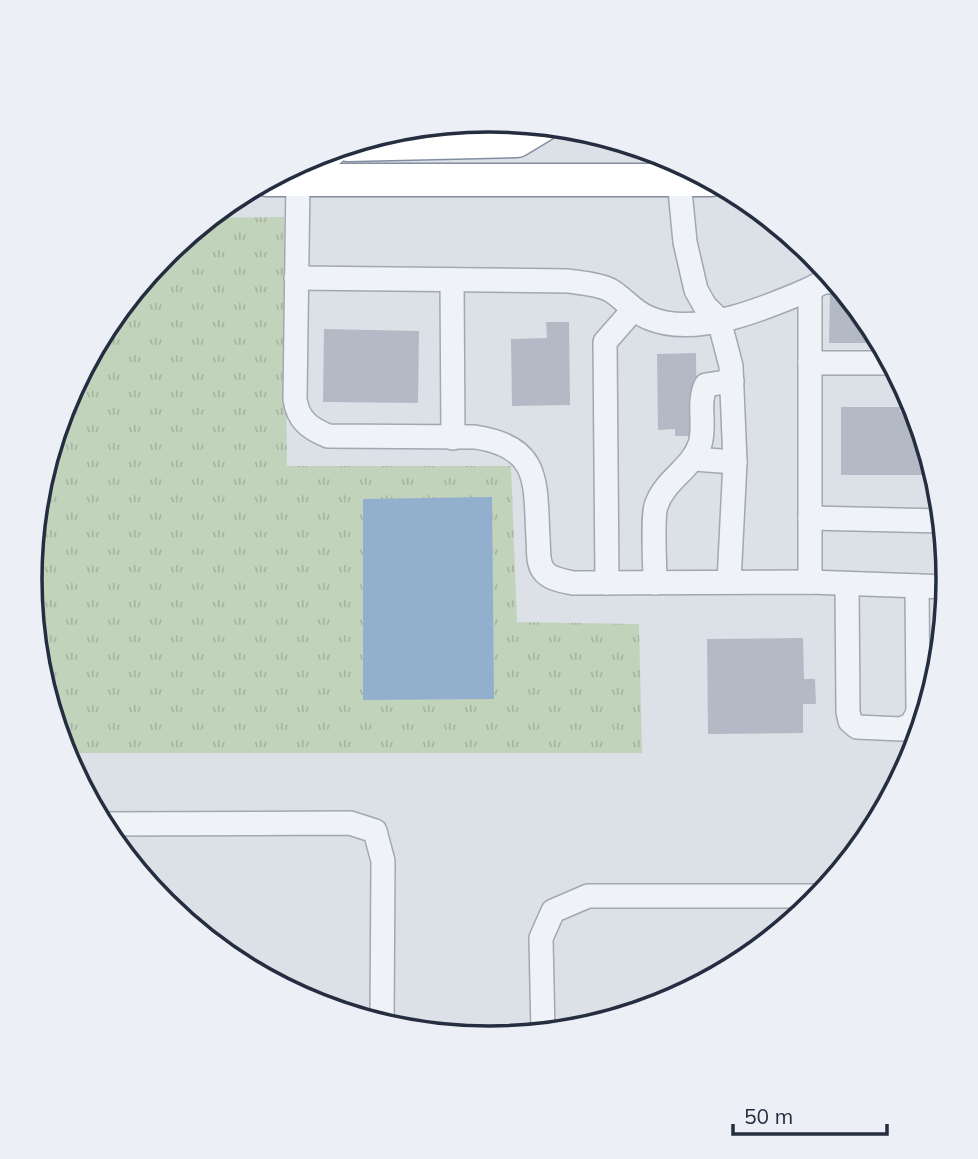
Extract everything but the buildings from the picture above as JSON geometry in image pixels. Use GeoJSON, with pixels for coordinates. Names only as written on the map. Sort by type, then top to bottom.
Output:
{"type":"FeatureCollection","features":[{"type":"Feature","properties":{"kind":"highway"},"geometry":{"type":"LineString","coordinates":[[389,144],[517,141],[528,134]]}},
{"type":"Feature","properties":{"kind":"highway"},"geometry":{"type":"LineString","coordinates":[[289,180],[689,180]]}},
{"type":"Feature","properties":{"kind":"street"},"geometry":{"type":"LineString","coordinates":[[679,180],[685,242],[696,290],[705,306],[719,320],[731,366],[735,462],[729,582]]}},
{"type":"Feature","properties":{"kind":"street"},"geometry":{"type":"LineString","coordinates":[[283,183],[296,278],[297,412],[305,423],[328,436],[494,440],[510,446],[528,462],[536,496],[539,559],[544,572],[557,580],[573,583],[810,582],[936,587]]}},
{"type":"Feature","properties":{"kind":"street"},"geometry":{"type":"LineString","coordinates":[[296,278],[568,281],[610,290],[633,310],[651,320],[673,324],[719,320],[778,302],[823,282]]}},
{"type":"Feature","properties":{"kind":"street"},"geometry":{"type":"LineString","coordinates":[[452,280],[453,438]]}},
{"type":"Feature","properties":{"kind":"street"},"geometry":{"type":"LineString","coordinates":[[810,289],[810,582]]}},
{"type":"Feature","properties":{"kind":"street"},"geometry":{"type":"LineString","coordinates":[[607,583],[605,342],[633,310]]}},
{"type":"Feature","properties":{"kind":"street"},"geometry":{"type":"LineString","coordinates":[[810,363],[880,363]]}},
{"type":"Feature","properties":{"kind":"street"},"geometry":{"type":"LineString","coordinates":[[655,583],[656,506],[676,474],[694,459],[701,441],[701,396],[706,385],[732,381]]}},
{"type":"Feature","properties":{"kind":"street"},"geometry":{"type":"LineString","coordinates":[[694,459],[735,462]]}},
{"type":"Feature","properties":{"kind":"street"},"geometry":{"type":"LineString","coordinates":[[810,518],[932,521]]}},
{"type":"Feature","properties":{"kind":"street"},"geometry":{"type":"LineString","coordinates":[[847,585],[850,722],[857,727],[901,729],[912,724]]}},
{"type":"Feature","properties":{"kind":"street"},"geometry":{"type":"LineString","coordinates":[[917,586],[918,705]]}},
{"type":"Feature","properties":{"kind":"street"},"geometry":{"type":"LineString","coordinates":[[115,824],[351,823],[374,831],[383,861],[382,1013]]}},
{"type":"Feature","properties":{"kind":"street"},"geometry":{"type":"LineString","coordinates":[[543,1023],[541,937],[553,911],[588,896],[805,896]]}},
{"type":"Feature","properties":{"kind":"green space"},"geometry":{"type":"Polygon","coordinates":[[[284,217],[287,466],[511,466],[517,622],[639,624],[642,753],[77,753],[57,695],[43,609],[43,550],[57,464],[76,408],[117,331],[134,307],[173,263],[227,218],[284,217]]]}},
{"type":"Feature","properties":{"kind":"water"},"geometry":{"type":"Polygon","coordinates":[[[492,497],[494,699],[363,700],[363,499],[492,497]]]}}]}
